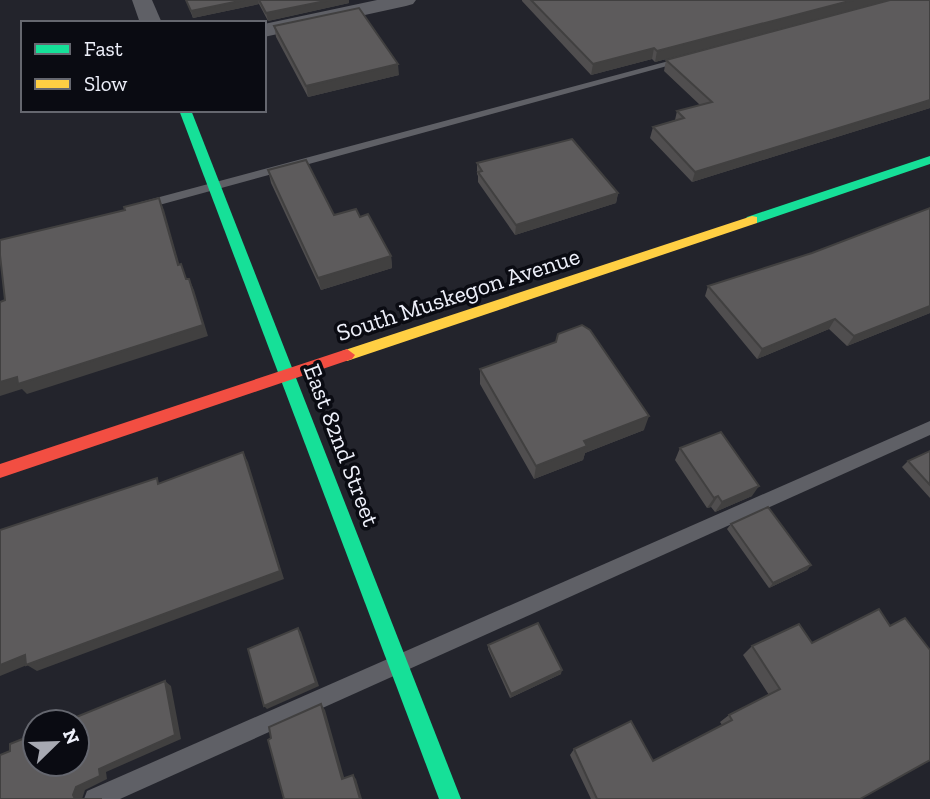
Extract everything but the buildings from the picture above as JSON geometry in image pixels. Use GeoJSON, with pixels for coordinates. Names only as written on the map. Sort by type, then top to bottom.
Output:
{"type":"FeatureCollection","features":[{"type":"Feature","properties":{"kind":"street"},"geometry":{"type":"LineString","coordinates":[[142,0],[150,21]]}},
{"type":"Feature","properties":{"kind":"street"},"geometry":{"type":"LineString","coordinates":[[266,31],[407,0]]}},
{"type":"Feature","properties":{"kind":"street","name":"East 82nd Street"},"geometry":{"type":"LineString","coordinates":[[186,112],[450,799]]}},
{"type":"Feature","properties":{"kind":"street","name":"South Muskegon Avenue"},"geometry":{"type":"LineString","coordinates":[[0,471],[930,160]]}},
{"type":"Feature","properties":{"kind":"lane"},"geometry":{"type":"LineString","coordinates":[[133,208],[693,58]]}},
{"type":"Feature","properties":{"kind":"lane"},"geometry":{"type":"LineString","coordinates":[[95,799],[930,428]]}},
{"type":"Feature","properties":{"kind":"traffic: fast"},"geometry":{"type":"LineString","coordinates":[[186,112],[450,799]]}},
{"type":"Feature","properties":{"kind":"traffic: fast"},"geometry":{"type":"LineString","coordinates":[[752,220],[930,160]]}},
{"type":"Feature","properties":{"kind":"traffic: slow"},"geometry":{"type":"LineString","coordinates":[[347,355],[752,220]]}},
{"type":"Feature","properties":{"kind":"traffic: jam"},"geometry":{"type":"LineString","coordinates":[[0,471],[347,355]]}}]}
